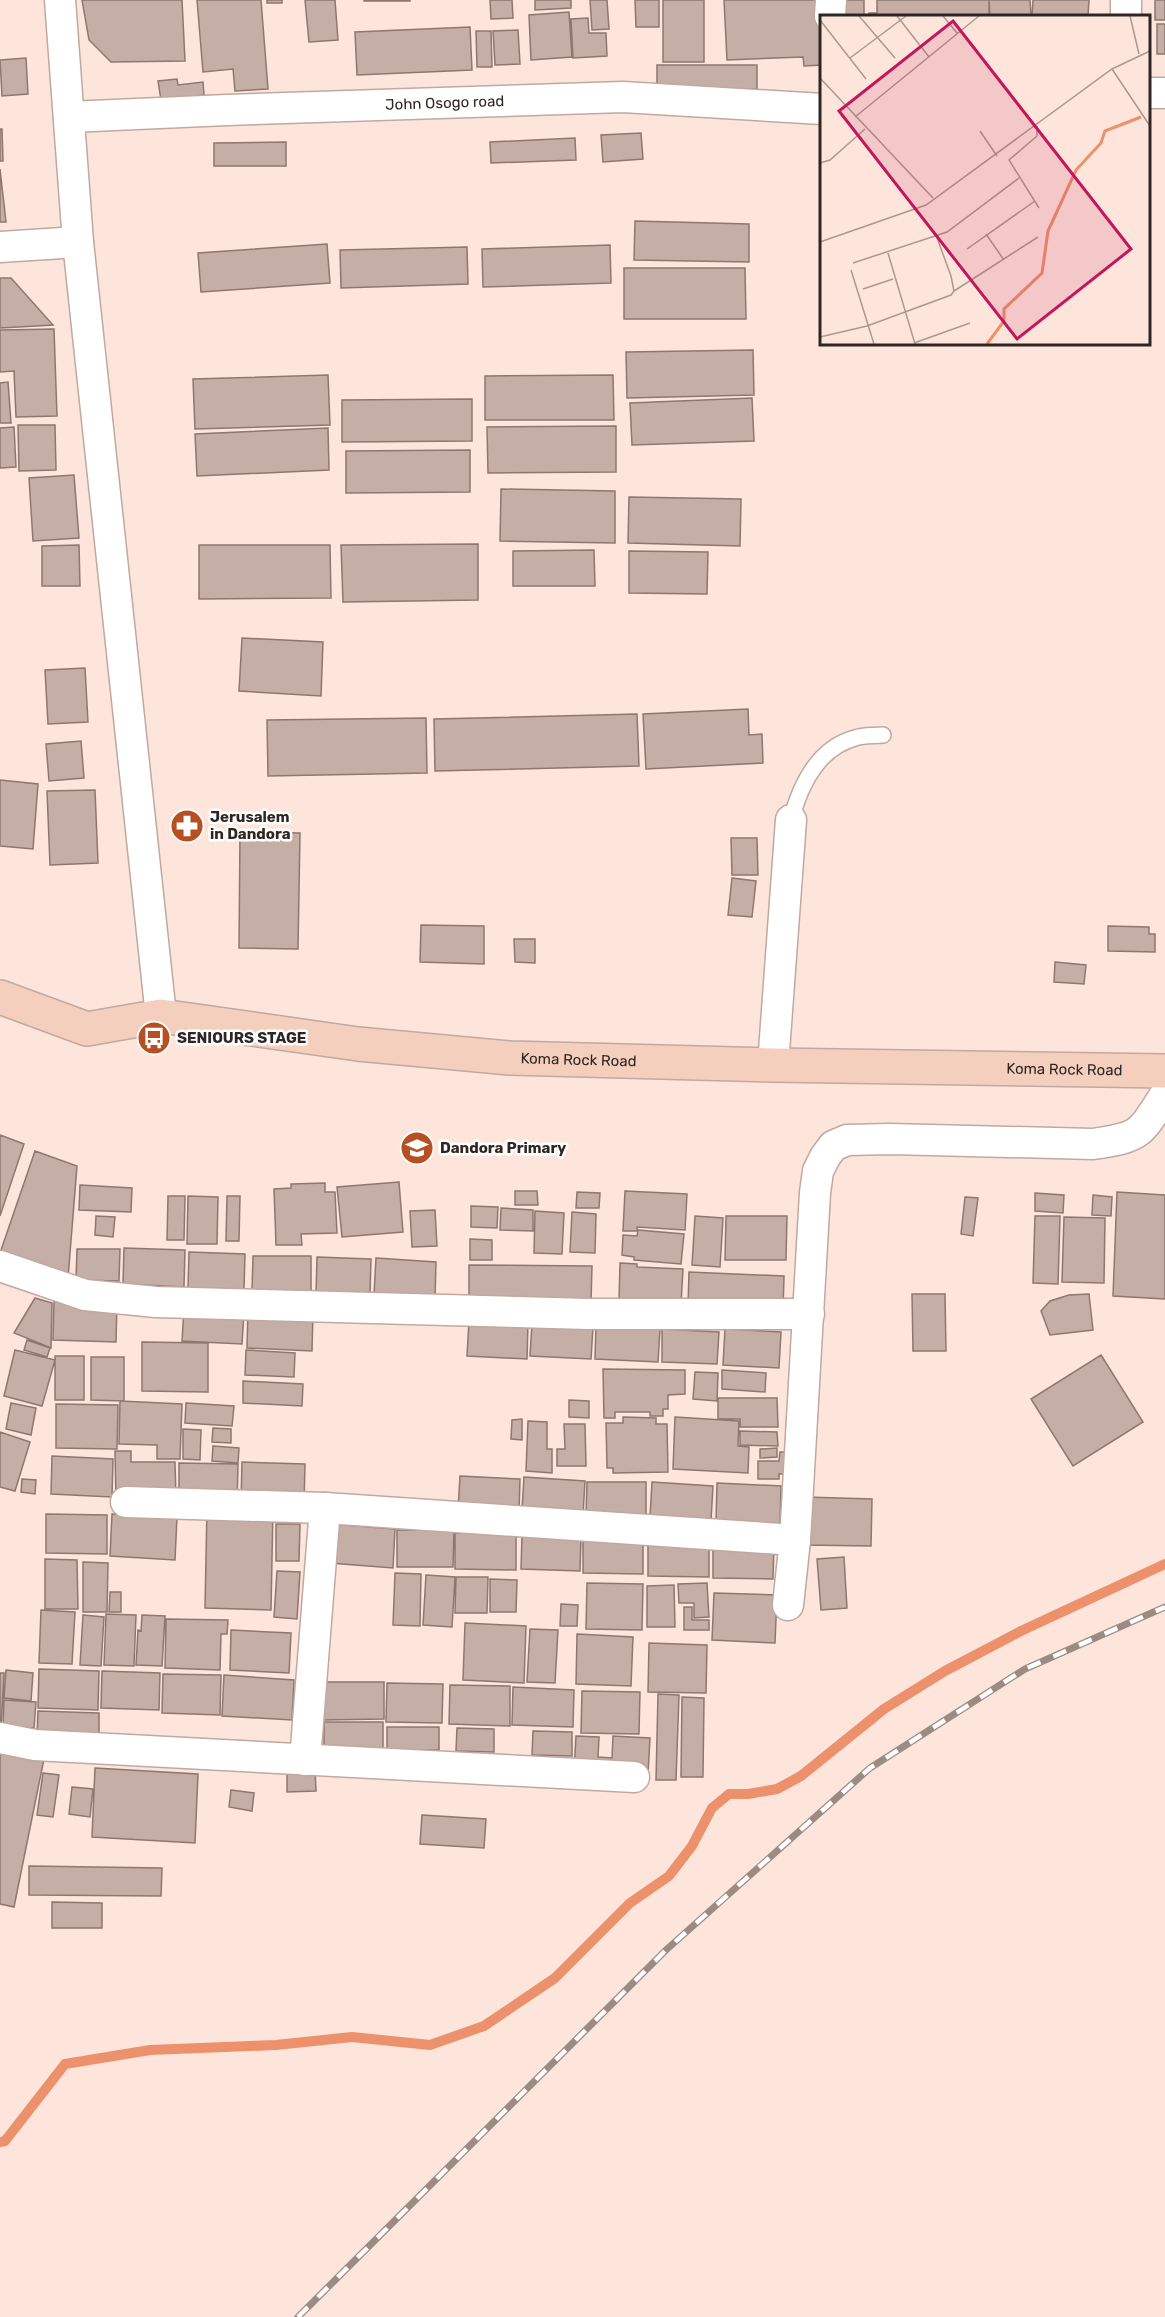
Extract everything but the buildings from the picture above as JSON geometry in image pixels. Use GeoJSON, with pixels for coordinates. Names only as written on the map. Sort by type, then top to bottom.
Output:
{"type":"FeatureCollection","features":[{"type":"Feature","properties":{"kind":"main road","name":"Koma Rock Road"},"geometry":{"type":"LineString","coordinates":[[0,997],[87,1029],[161,1016],[346,1042],[510,1058],[1165,1071]]}},
{"type":"Feature","properties":{"kind":"street"},"geometry":{"type":"LineString","coordinates":[[60,0],[78,242],[161,1016]]}},
{"type":"Feature","properties":{"kind":"street"},"geometry":{"type":"LineString","coordinates":[[830,15],[831,0]]}},
{"type":"Feature","properties":{"kind":"street","name":"John Osogo road"},"geometry":{"type":"LineString","coordinates":[[69,117],[239,109],[623,97],[820,109]]}},
{"type":"Feature","properties":{"kind":"street"},"geometry":{"type":"LineString","coordinates":[[0,247],[78,242]]}},
{"type":"Feature","properties":{"kind":"street"},"geometry":{"type":"LineString","coordinates":[[773,1065],[791,820]]}},
{"type":"Feature","properties":{"kind":"street"},"geometry":{"type":"LineString","coordinates":[[788,1605],[795,1540],[818,1171],[833,1146],[847,1140],[890,1139],[1093,1144],[1125,1139],[1142,1131],[1165,1095]]}},
{"type":"Feature","properties":{"kind":"street"},"geometry":{"type":"LineString","coordinates":[[0,1266],[85,1295],[156,1302],[588,1314],[809,1314]]}},
{"type":"Feature","properties":{"kind":"street"},"geometry":{"type":"LineString","coordinates":[[126,1502],[325,1508],[795,1540]]}},
{"type":"Feature","properties":{"kind":"street"},"geometry":{"type":"LineString","coordinates":[[305,1760],[325,1508]]}},
{"type":"Feature","properties":{"kind":"street"},"geometry":{"type":"LineString","coordinates":[[0,1738],[35,1745],[634,1777]]}},
{"type":"Feature","properties":{"kind":"lane"},"geometry":{"type":"LineString","coordinates":[[791,820],[795,803],[804,783],[817,763],[832,749],[855,737],[883,735]]}},
{"type":"Feature","properties":{"kind":"waterway"},"geometry":{"type":"LineString","coordinates":[[0,2142],[5,2141],[65,2064],[150,2050],[276,2045],[352,2037],[430,2045],[484,2026],[555,1978],[630,1903],[669,1876],[692,1846],[712,1808],[729,1794],[748,1794],[777,1789],[801,1776],[884,1709],[945,1671],[1021,1631],[1165,1564]]}},
{"type":"Feature","properties":{"kind":"railway"},"geometry":{"type":"LineString","coordinates":[[298,2317],[666,1950],[870,1768],[1025,1669],[1165,1607]]}},
{"type":"Feature","properties":{"kind":"place","name":"Jerusalem in Dandora"},"geometry":{"type":"Point","coordinates":[187,826]}},
{"type":"Feature","properties":{"kind":"place","name":"SENIOURS STAGE"},"geometry":{"type":"Point","coordinates":[154,1038]}},
{"type":"Feature","properties":{"kind":"place","name":"Dandora Primary"},"geometry":{"type":"Point","coordinates":[417,1148]}}]}
